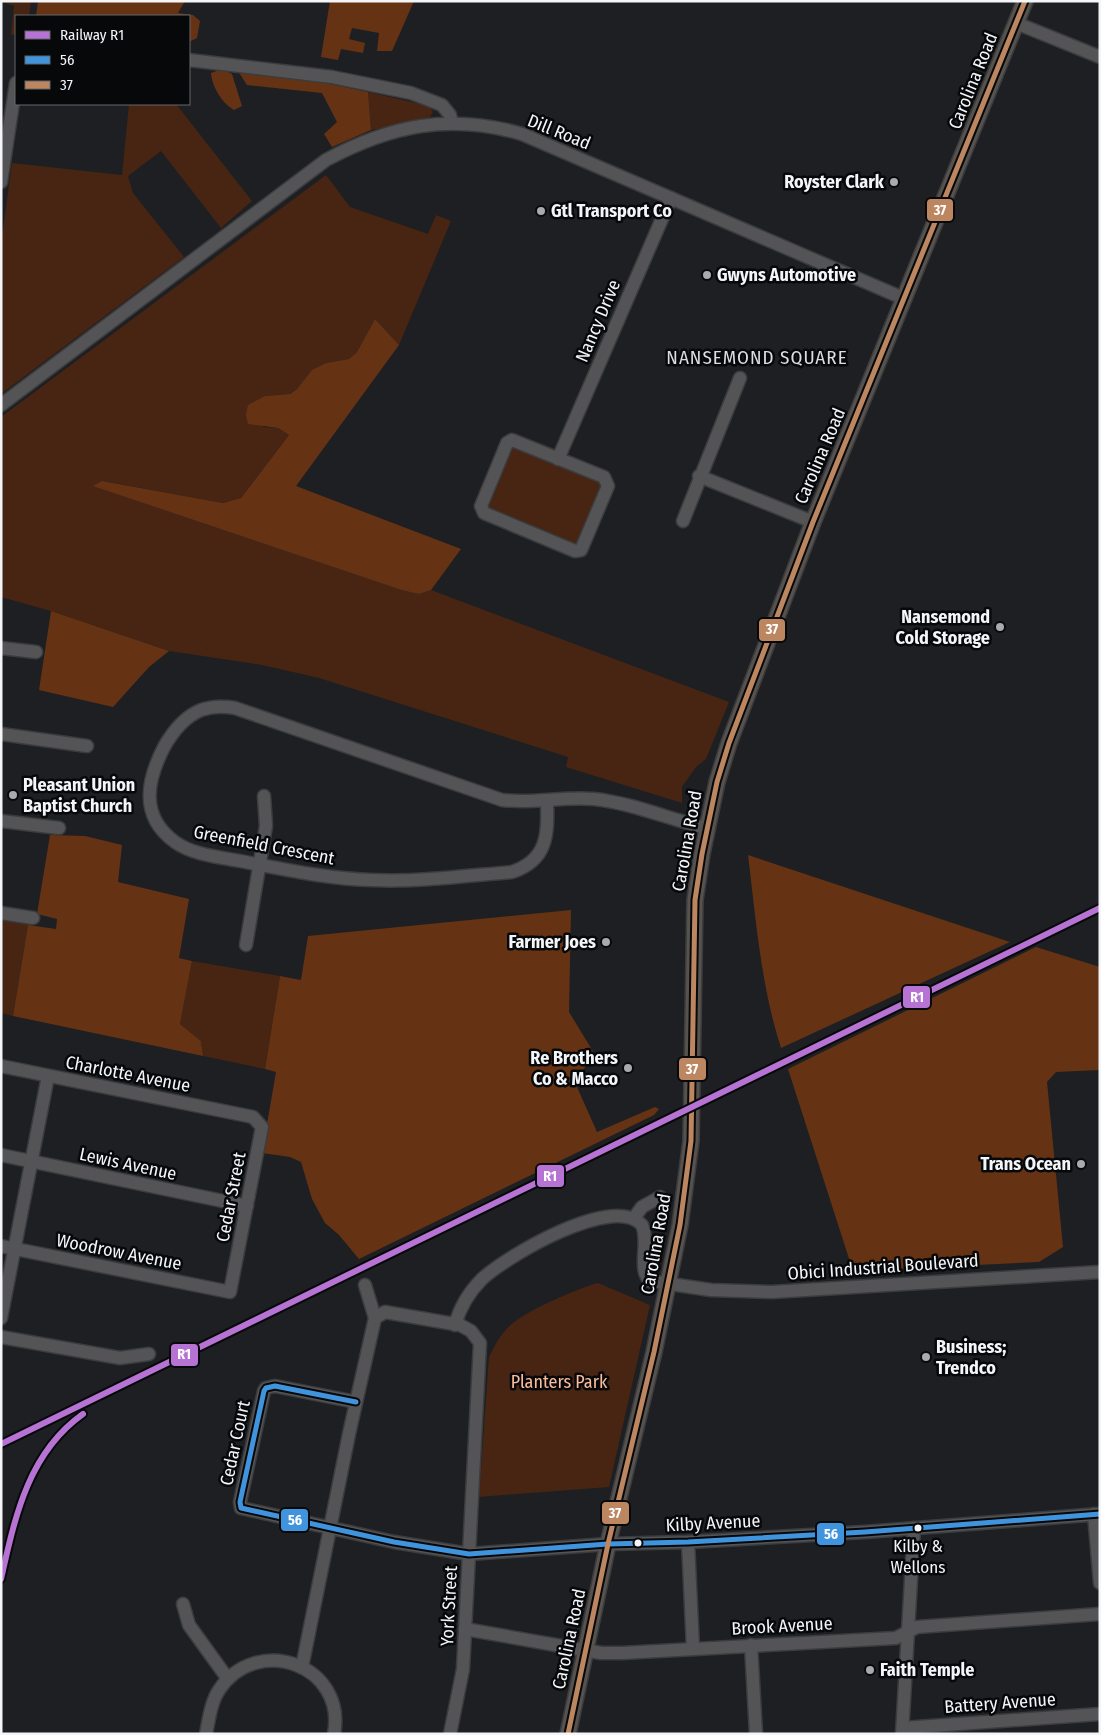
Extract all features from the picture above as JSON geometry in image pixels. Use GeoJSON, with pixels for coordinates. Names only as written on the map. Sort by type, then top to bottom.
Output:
{"type":"FeatureCollection","features":[{"type":"Feature","properties":{"kind":"main road","name":"Carolina Road"},"geometry":{"type":"LineString","coordinates":[[568,1734],[608,1544],[641,1412],[680,1225],[690,1141],[693,930],[696,893],[706,828],[729,743],[813,522],[1025,1]]}},
{"type":"Feature","properties":{"kind":"street"},"geometry":{"type":"LineString","coordinates":[[1016,23],[1100,57]]}},
{"type":"Feature","properties":{"kind":"street"},"geometry":{"type":"LineString","coordinates":[[190,60],[332,77],[412,94],[442,104],[450,115],[452,123]]}},
{"type":"Feature","properties":{"kind":"street"},"geometry":{"type":"LineString","coordinates":[[1,182],[15,90]]}},
{"type":"Feature","properties":{"kind":"street","name":"Dill Road"},"geometry":{"type":"LineString","coordinates":[[1,405],[326,160],[388,132],[410,127],[452,123],[483,125],[522,134],[905,299]]}},
{"type":"Feature","properties":{"kind":"street","name":"Nancy Drive"},"geometry":{"type":"LineString","coordinates":[[558,459],[671,198]]}},
{"type":"Feature","properties":{"kind":"street"},"geometry":{"type":"LineString","coordinates":[[683,521],[699,476],[740,378]]}},
{"type":"Feature","properties":{"kind":"street"},"geometry":{"type":"LineString","coordinates":[[512,440],[558,459],[604,477],[607,481],[608,486],[584,548],[578,551],[484,513],[481,510],[508,441],[512,440]]}},
{"type":"Feature","properties":{"kind":"street"},"geometry":{"type":"LineString","coordinates":[[699,476],[813,522]]}},
{"type":"Feature","properties":{"kind":"street"},"geometry":{"type":"LineString","coordinates":[[1,648],[36,652]]}},
{"type":"Feature","properties":{"kind":"street","name":"Greenfield Crescent"},"geometry":{"type":"LineString","coordinates":[[547,801],[546,836],[540,853],[527,866],[512,872],[437,878],[370,880],[260,865],[187,848],[167,835],[154,813],[149,786],[154,767],[176,729],[191,715],[212,707],[235,708],[487,796],[518,802],[574,799],[612,802],[706,828]]}},
{"type":"Feature","properties":{"kind":"street"},"geometry":{"type":"LineString","coordinates":[[1,734],[87,746]]}},
{"type":"Feature","properties":{"kind":"street"},"geometry":{"type":"LineString","coordinates":[[246,945],[267,821],[264,796]]}},
{"type":"Feature","properties":{"kind":"street"},"geometry":{"type":"LineString","coordinates":[[1,821],[60,828]]}},
{"type":"Feature","properties":{"kind":"street"},"geometry":{"type":"LineString","coordinates":[[1,913],[33,918]]}},
{"type":"Feature","properties":{"kind":"street","name":"Charlotte Avenue"},"geometry":{"type":"LineString","coordinates":[[1,1066],[248,1116]]}},
{"type":"Feature","properties":{"kind":"street"},"geometry":{"type":"LineString","coordinates":[[1,1318],[48,1076]]}},
{"type":"Feature","properties":{"kind":"street","name":"Cedar Street"},"geometry":{"type":"LineString","coordinates":[[230,1292],[262,1127],[257,1119],[248,1116]]}},
{"type":"Feature","properties":{"kind":"street","name":"Lewis Avenue"},"geometry":{"type":"LineString","coordinates":[[1,1156],[247,1206]]}},
{"type":"Feature","properties":{"kind":"street"},"geometry":{"type":"LineString","coordinates":[[375,1318],[385,1312],[456,1324],[468,1295],[495,1268],[522,1249],[588,1222],[610,1217],[627,1216],[634,1218],[642,1207],[660,1197]]}},
{"type":"Feature","properties":{"kind":"street","name":"Obici Industrial Boulevard"},"geometry":{"type":"LineString","coordinates":[[634,1218],[642,1225],[645,1232],[644,1273],[650,1281],[711,1290],[772,1292],[1100,1272]]}},
{"type":"Feature","properties":{"kind":"street","name":"Woodrow Avenue"},"geometry":{"type":"LineString","coordinates":[[1,1246],[230,1292]]}},
{"type":"Feature","properties":{"kind":"street"},"geometry":{"type":"LineString","coordinates":[[302,1667],[375,1318],[365,1285]]}},
{"type":"Feature","properties":{"kind":"street","name":"York Street"},"geometry":{"type":"LineString","coordinates":[[450,1734],[463,1669],[481,1360],[481,1350],[477,1337],[464,1326],[456,1324]]}},
{"type":"Feature","properties":{"kind":"street"},"geometry":{"type":"LineString","coordinates":[[1,1337],[120,1358],[149,1354]]}},
{"type":"Feature","properties":{"kind":"street","name":"Cedar Court"},"geometry":{"type":"LineString","coordinates":[[241,1508],[240,1502],[255,1430],[264,1391],[268,1387],[274,1386],[356,1402]]}},
{"type":"Feature","properties":{"kind":"street","name":"Kilby Avenue"},"geometry":{"type":"LineString","coordinates":[[241,1508],[330,1528],[469,1554],[608,1544],[688,1542],[914,1528],[1097,1514]]}},
{"type":"Feature","properties":{"kind":"street"},"geometry":{"type":"LineString","coordinates":[[1097,1514],[1100,1583]]}},
{"type":"Feature","properties":{"kind":"street"},"geometry":{"type":"LineString","coordinates":[[903,1731],[914,1528]]}},
{"type":"Feature","properties":{"kind":"street"},"geometry":{"type":"LineString","coordinates":[[688,1542],[693,1649]]}},
{"type":"Feature","properties":{"kind":"street"},"geometry":{"type":"LineString","coordinates":[[183,1604],[189,1625],[228,1679]]}},
{"type":"Feature","properties":{"kind":"street","name":"Brook Avenue"},"geometry":{"type":"LineString","coordinates":[[465,1629],[601,1653],[622,1653],[896,1638],[917,1627],[1100,1614]]}},
{"type":"Feature","properties":{"kind":"street"},"geometry":{"type":"LineString","coordinates":[[751,1645],[756,1734]]}},
{"type":"Feature","properties":{"kind":"street"},"geometry":{"type":"LineString","coordinates":[[206,1734],[214,1701],[228,1679],[246,1666],[263,1661],[284,1662],[302,1667],[318,1678],[329,1694],[335,1715],[334,1734]]}},
{"type":"Feature","properties":{"kind":"street","name":"Battery Avenue"},"geometry":{"type":"LineString","coordinates":[[903,1731],[1100,1714]]}},
{"type":"Feature","properties":{"kind":"green space"},"geometry":{"type":"Polygon","coordinates":[[[1,1],[31,1],[29,15],[15,15],[15,34],[11,35],[14,6],[1,1]]]}},
{"type":"Feature","properties":{"kind":"green space"},"geometry":{"type":"Polygon","coordinates":[[[368,92],[429,106],[433,112],[430,117],[424,120],[371,130],[368,92]]]}},
{"type":"Feature","properties":{"kind":"green space"},"geometry":{"type":"Polygon","coordinates":[[[129,105],[177,105],[252,201],[221,228],[161,151],[128,176],[133,193],[184,257],[1,394],[1,244],[12,163],[122,175],[129,105]]]}},
{"type":"Feature","properties":{"kind":"green space"},"geometry":{"type":"Polygon","coordinates":[[[326,175],[350,207],[428,234],[436,215],[451,221],[399,345],[375,319],[357,352],[349,359],[326,363],[313,370],[297,389],[289,394],[265,396],[263,427],[278,428],[289,435],[241,498],[223,503],[103,481],[419,594],[431,590],[729,702],[706,759],[696,767],[682,787],[682,803],[566,767],[568,757],[319,678],[262,665],[169,651],[51,611],[1,597],[1,417],[326,175]]]}},
{"type":"Feature","properties":{"kind":"green space"},"geometry":{"type":"Polygon","coordinates":[[[511,445],[604,484],[578,547],[484,508],[511,445]]]}},
{"type":"Feature","properties":{"kind":"green space"},"geometry":{"type":"Polygon","coordinates":[[[1,920],[28,925],[13,1016],[1,1013],[1,920]]]}},
{"type":"Feature","properties":{"kind":"green space"},"geometry":{"type":"Polygon","coordinates":[[[192,961],[280,976],[265,1069],[203,1056],[201,1041],[180,1024],[192,961]]]}},
{"type":"Feature","properties":{"kind":"green space","name":"Planters Park"},"geometry":{"type":"Polygon","coordinates":[[[598,1283],[650,1305],[609,1487],[479,1497],[489,1357],[494,1347],[508,1328],[525,1315],[545,1304],[598,1283]]]}},
{"type":"Feature","properties":{"kind":"shaded area"},"geometry":{"type":"Polygon","coordinates":[[[38,1],[185,1],[178,13],[193,15],[200,21],[197,38],[190,42],[190,15],[36,15],[38,1]]]}},
{"type":"Feature","properties":{"kind":"shaded area"},"geometry":{"type":"Polygon","coordinates":[[[330,1],[414,1],[392,51],[377,51],[379,33],[352,28],[349,39],[365,43],[363,53],[341,49],[338,60],[321,57],[330,1]]]}},
{"type":"Feature","properties":{"kind":"shaded area"},"geometry":{"type":"Polygon","coordinates":[[[222,69],[232,74],[242,106],[234,110],[222,99],[213,84],[211,73],[222,69]]]}},
{"type":"Feature","properties":{"kind":"shaded area"},"geometry":{"type":"Polygon","coordinates":[[[238,71],[316,81],[368,92],[371,130],[332,147],[324,134],[337,122],[322,93],[247,85],[238,71]]]}},
{"type":"Feature","properties":{"kind":"shaded area"},"geometry":{"type":"Polygon","coordinates":[[[375,319],[399,345],[296,486],[461,549],[431,590],[419,594],[402,590],[93,486],[102,481],[223,503],[241,498],[289,435],[278,428],[248,424],[246,415],[248,405],[265,396],[290,394],[297,389],[312,370],[326,363],[349,359],[357,352],[375,319]]]}},
{"type":"Feature","properties":{"kind":"shaded area"},"geometry":{"type":"Polygon","coordinates":[[[51,611],[169,651],[149,667],[113,707],[39,690],[51,611]]]}},
{"type":"Feature","properties":{"kind":"shaded area"},"geometry":{"type":"Polygon","coordinates":[[[50,835],[85,836],[122,845],[118,882],[189,899],[179,958],[192,961],[180,1024],[201,1041],[203,1056],[13,1016],[28,925],[56,929],[57,919],[37,914],[50,835]]]}},
{"type":"Feature","properties":{"kind":"shaded area"},"geometry":{"type":"Polygon","coordinates":[[[748,855],[1010,942],[781,1048],[764,977],[748,855]]]}},
{"type":"Feature","properties":{"kind":"shaded area"},"geometry":{"type":"Polygon","coordinates":[[[571,910],[569,1012],[594,1053],[580,1075],[577,1087],[597,1132],[655,1107],[659,1109],[654,1115],[359,1259],[339,1235],[325,1223],[312,1199],[301,1162],[290,1157],[262,1153],[276,1072],[265,1069],[280,976],[301,980],[308,936],[571,910]]]}},
{"type":"Feature","properties":{"kind":"shaded area"},"geometry":{"type":"Polygon","coordinates":[[[1036,947],[1100,967],[1100,1070],[1056,1072],[1047,1082],[1063,1247],[1039,1262],[853,1271],[788,1069],[1036,947]]]}},
{"type":"Feature","properties":{"kind":"rail line","name":"R1"},"geometry":{"type":"LineString","coordinates":[[1,1444],[1100,908]]}},
{"type":"Feature","properties":{"kind":"rail line","name":"R1"},"geometry":{"type":"LineString","coordinates":[[1,1579],[19,1510],[37,1467],[49,1448],[64,1430],[83,1414]]}},
{"type":"Feature","properties":{"kind":"transit line","name":"37"},"geometry":{"type":"LineString","coordinates":[[568,1734],[608,1544],[654,1352],[680,1225],[691,1141],[695,900],[702,854],[717,782],[729,743],[813,522],[1025,1]]}},
{"type":"Feature","properties":{"kind":"transit line","name":"56"},"geometry":{"type":"LineString","coordinates":[[356,1402],[275,1386],[266,1388],[240,1502],[241,1508],[394,1542],[469,1554],[608,1544],[688,1542],[865,1532],[1100,1514]]}},
{"type":"Feature","properties":{"kind":"place","name":"Royster Clark"},"geometry":{"type":"Point","coordinates":[894,182]}},
{"type":"Feature","properties":{"kind":"place","name":"Gtl Transport Co"},"geometry":{"type":"Point","coordinates":[541,211]}},
{"type":"Feature","properties":{"kind":"place","name":"Gwyns Automotive"},"geometry":{"type":"Point","coordinates":[707,275]}},
{"type":"Feature","properties":{"kind":"place","name":"Nansemond Cold Storage"},"geometry":{"type":"Point","coordinates":[1000,627]}},
{"type":"Feature","properties":{"kind":"place","name":"Pleasant Union Baptist Church"},"geometry":{"type":"Point","coordinates":[13,795]}},
{"type":"Feature","properties":{"kind":"place","name":"Farmer Joes"},"geometry":{"type":"Point","coordinates":[606,942]}},
{"type":"Feature","properties":{"kind":"place","name":"Re Brothers Co & Macco"},"geometry":{"type":"Point","coordinates":[628,1068]}},
{"type":"Feature","properties":{"kind":"place","name":"Trans Ocean"},"geometry":{"type":"Point","coordinates":[1081,1164]}},
{"type":"Feature","properties":{"kind":"place","name":"Business; Trendco"},"geometry":{"type":"Point","coordinates":[926,1357]}},
{"type":"Feature","properties":{"kind":"place","name":"Kilby & Wellons"},"geometry":{"type":"Point","coordinates":[918,1528]}},
{"type":"Feature","properties":{"kind":"place","name":"Faith Temple"},"geometry":{"type":"Point","coordinates":[870,1670]}},
{"type":"Feature","properties":{"kind":"district","name":"NANSEMOND SQUARE"},"geometry":{"type":"Point","coordinates":[757,357]}}]}
